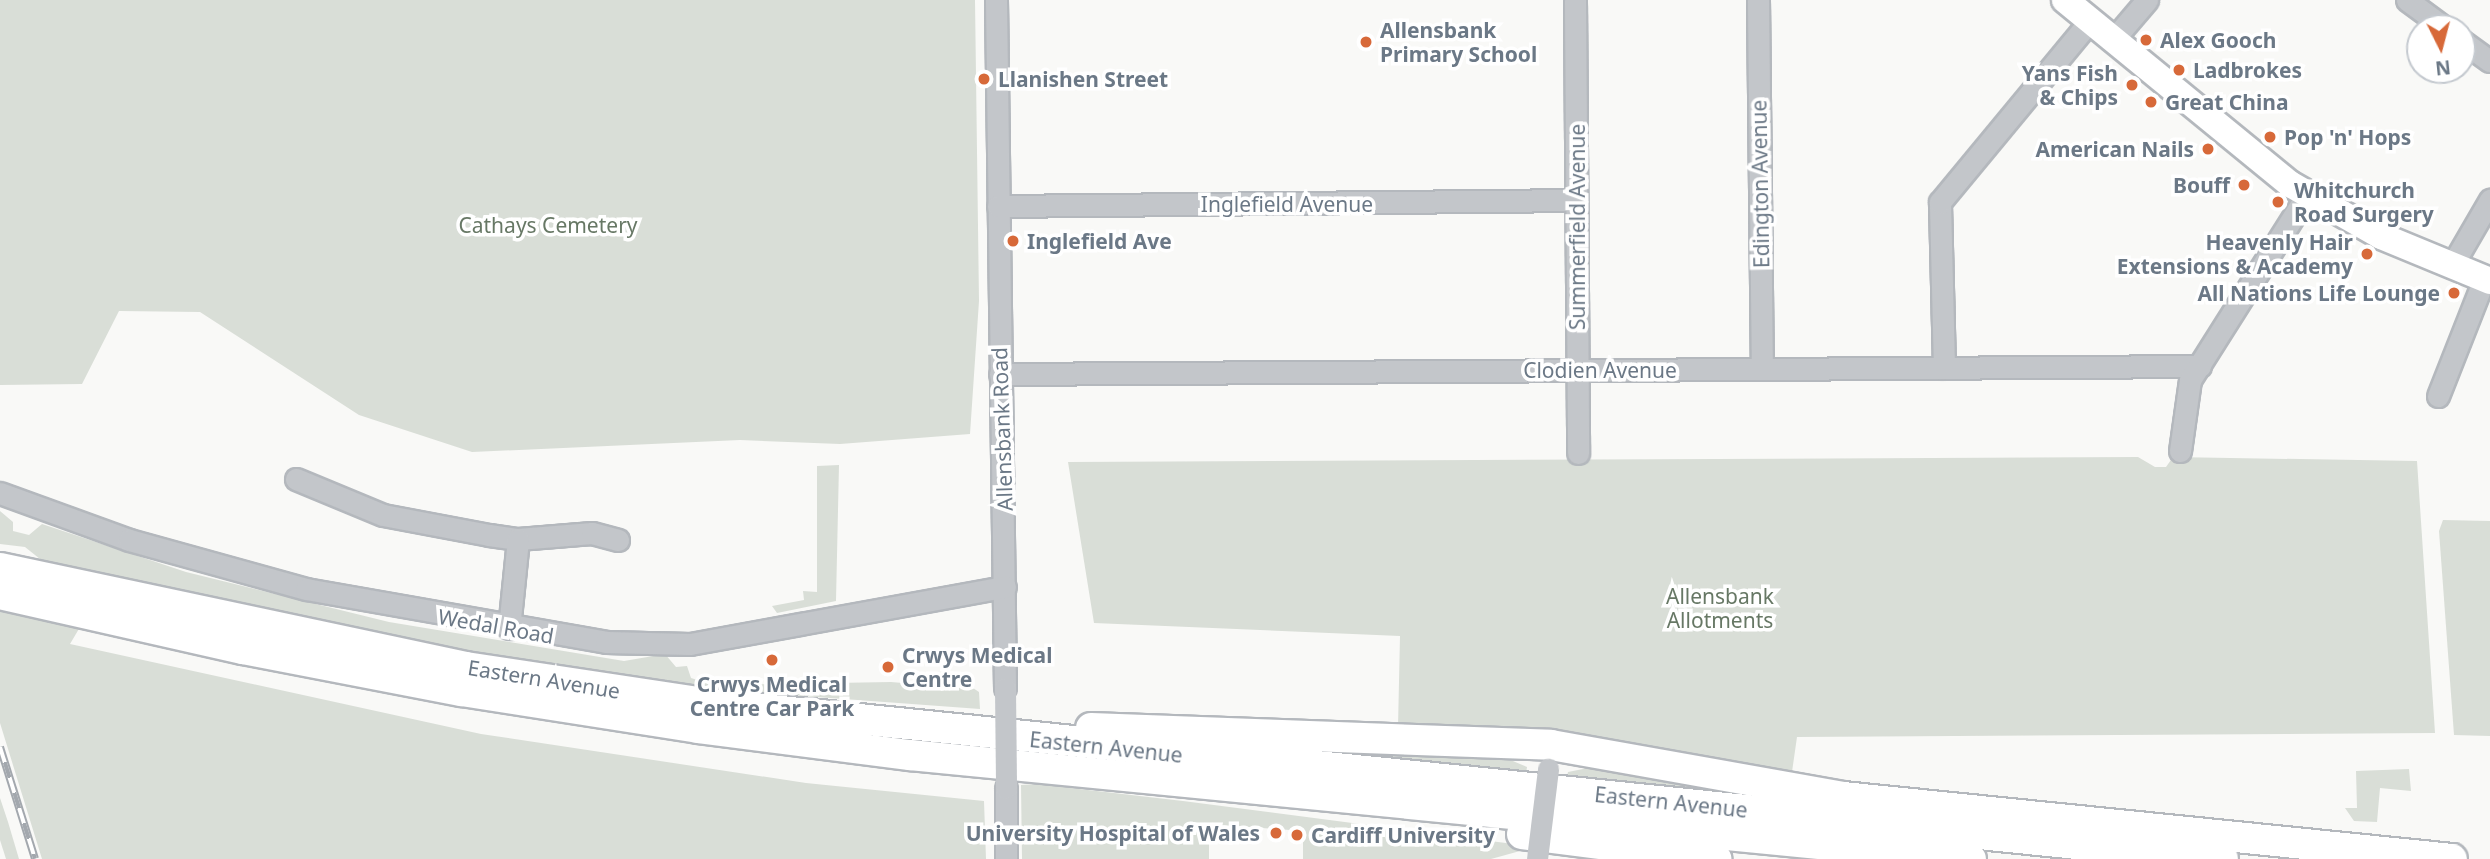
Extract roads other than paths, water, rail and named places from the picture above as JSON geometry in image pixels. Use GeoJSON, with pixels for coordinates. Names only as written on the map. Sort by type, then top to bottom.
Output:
{"type":"FeatureCollection","features":[{"type":"Feature","properties":{"kind":"highway","name":"Eastern Avenue"},"geometry":{"type":"LineString","coordinates":[[0,568],[466,667],[895,727],[2223,859]]}},
{"type":"Feature","properties":{"kind":"highway","name":"Eastern Avenue"},"geometry":{"type":"LineString","coordinates":[[0,594],[243,649],[541,704],[910,755],[1971,859]]}},
{"type":"Feature","properties":{"kind":"highway"},"geometry":{"type":"LineString","coordinates":[[895,727],[960,722],[1549,757],[1843,797],[2452,859]]}},
{"type":"Feature","properties":{"kind":"highway"},"geometry":{"type":"LineString","coordinates":[[1279,792],[1331,808],[1716,859]]}},
{"type":"Feature","properties":{"kind":"main road"},"geometry":{"type":"LineString","coordinates":[[2065,0],[2112,41],[2307,195],[2451,267],[2487,281]]}},
{"type":"Feature","properties":{"kind":"street","name":"Allensbank Road"},"geometry":{"type":"LineString","coordinates":[[996,0],[999,374],[1005,587],[1006,859]]}},
{"type":"Feature","properties":{"kind":"street","name":"Summerfield Avenue"},"geometry":{"type":"LineString","coordinates":[[1575,0],[1578,453]]}},
{"type":"Feature","properties":{"kind":"street","name":"Edington Avenue"},"geometry":{"type":"LineString","coordinates":[[1758,0],[1762,369]]}},
{"type":"Feature","properties":{"kind":"street"},"geometry":{"type":"LineString","coordinates":[[2112,41],[2147,0]]}},
{"type":"Feature","properties":{"kind":"street"},"geometry":{"type":"LineString","coordinates":[[2407,0],[2426,14]]}},
{"type":"Feature","properties":{"kind":"street"},"geometry":{"type":"LineString","coordinates":[[1944,368],[1940,202],[2090,21]]}},
{"type":"Feature","properties":{"kind":"street"},"geometry":{"type":"LineString","coordinates":[[2180,452],[2190,380],[2307,195]]}},
{"type":"Feature","properties":{"kind":"street","name":"Inglefield Avenue"},"geometry":{"type":"LineString","coordinates":[[998,206],[1576,200]]}},
{"type":"Feature","properties":{"kind":"street"},"geometry":{"type":"LineString","coordinates":[[2451,267],[2490,200]]}},
{"type":"Feature","properties":{"kind":"street"},"geometry":{"type":"LineString","coordinates":[[2438,396],[2487,281]]}},
{"type":"Feature","properties":{"kind":"street","name":"Clodien Avenue"},"geometry":{"type":"LineString","coordinates":[[999,374],[2200,366]]}},
{"type":"Feature","properties":{"kind":"street"},"geometry":{"type":"LineString","coordinates":[[296,479],[309,480],[383,515],[518,539],[592,533],[618,540]]}},
{"type":"Feature","properties":{"kind":"street","name":"Wedal Road"},"geometry":{"type":"LineString","coordinates":[[0,493],[129,540],[306,589],[509,628],[677,646],[1005,587]]}},
{"type":"Feature","properties":{"kind":"street"},"geometry":{"type":"LineString","coordinates":[[509,628],[518,539]]}},
{"type":"Feature","properties":{"kind":"street"},"geometry":{"type":"LineString","coordinates":[[1537,859],[1549,757]]}},
{"type":"Feature","properties":{"kind":"railway"},"geometry":{"type":"LineString","coordinates":[[0,747],[35,859]]}},
{"type":"Feature","properties":{"kind":"place","name":"Alex Gooch"},"geometry":{"type":"Point","coordinates":[2146,40]}},
{"type":"Feature","properties":{"kind":"place","name":"Allensbank Primary School"},"geometry":{"type":"Point","coordinates":[1366,42]}},
{"type":"Feature","properties":{"kind":"place","name":"Ladbrokes"},"geometry":{"type":"Point","coordinates":[2179,70]}},
{"type":"Feature","properties":{"kind":"place","name":"Llanishen Street"},"geometry":{"type":"Point","coordinates":[984,79]}},
{"type":"Feature","properties":{"kind":"place","name":"Yans Fish & Chips"},"geometry":{"type":"Point","coordinates":[2132,85]}},
{"type":"Feature","properties":{"kind":"place","name":"Great China"},"geometry":{"type":"Point","coordinates":[2151,102]}},
{"type":"Feature","properties":{"kind":"place","name":"Pop 'n' Hops"},"geometry":{"type":"Point","coordinates":[2270,137]}},
{"type":"Feature","properties":{"kind":"place","name":"American Nails"},"geometry":{"type":"Point","coordinates":[2208,149]}},
{"type":"Feature","properties":{"kind":"place","name":"Bouff"},"geometry":{"type":"Point","coordinates":[2244,185]}},
{"type":"Feature","properties":{"kind":"place","name":"Whitchurch Road Surgery"},"geometry":{"type":"Point","coordinates":[2278,202]}},
{"type":"Feature","properties":{"kind":"place","name":"Inglefield Ave"},"geometry":{"type":"Point","coordinates":[1013,241]}},
{"type":"Feature","properties":{"kind":"place","name":"Heavenly Hair Extensions & Academy"},"geometry":{"type":"Point","coordinates":[2367,254]}},
{"type":"Feature","properties":{"kind":"place","name":"All Nations Life Lounge"},"geometry":{"type":"Point","coordinates":[2454,293]}},
{"type":"Feature","properties":{"kind":"place","name":"Crwys Medical Centre Car Park"},"geometry":{"type":"Point","coordinates":[772,660]}},
{"type":"Feature","properties":{"kind":"place","name":"Crwys Medical Centre"},"geometry":{"type":"Point","coordinates":[888,667]}},
{"type":"Feature","properties":{"kind":"place","name":"University Hospital of Wales"},"geometry":{"type":"Point","coordinates":[1276,833]}},
{"type":"Feature","properties":{"kind":"place","name":"Cardiff University"},"geometry":{"type":"Point","coordinates":[1297,835]}},
{"type":"Feature","properties":{"kind":"park label","name":"Cathays Cemetery"},"geometry":{"type":"Point","coordinates":[548,225]}},
{"type":"Feature","properties":{"kind":"park label","name":"Allensbank Allotments"},"geometry":{"type":"Point","coordinates":[1720,608]}}]}
